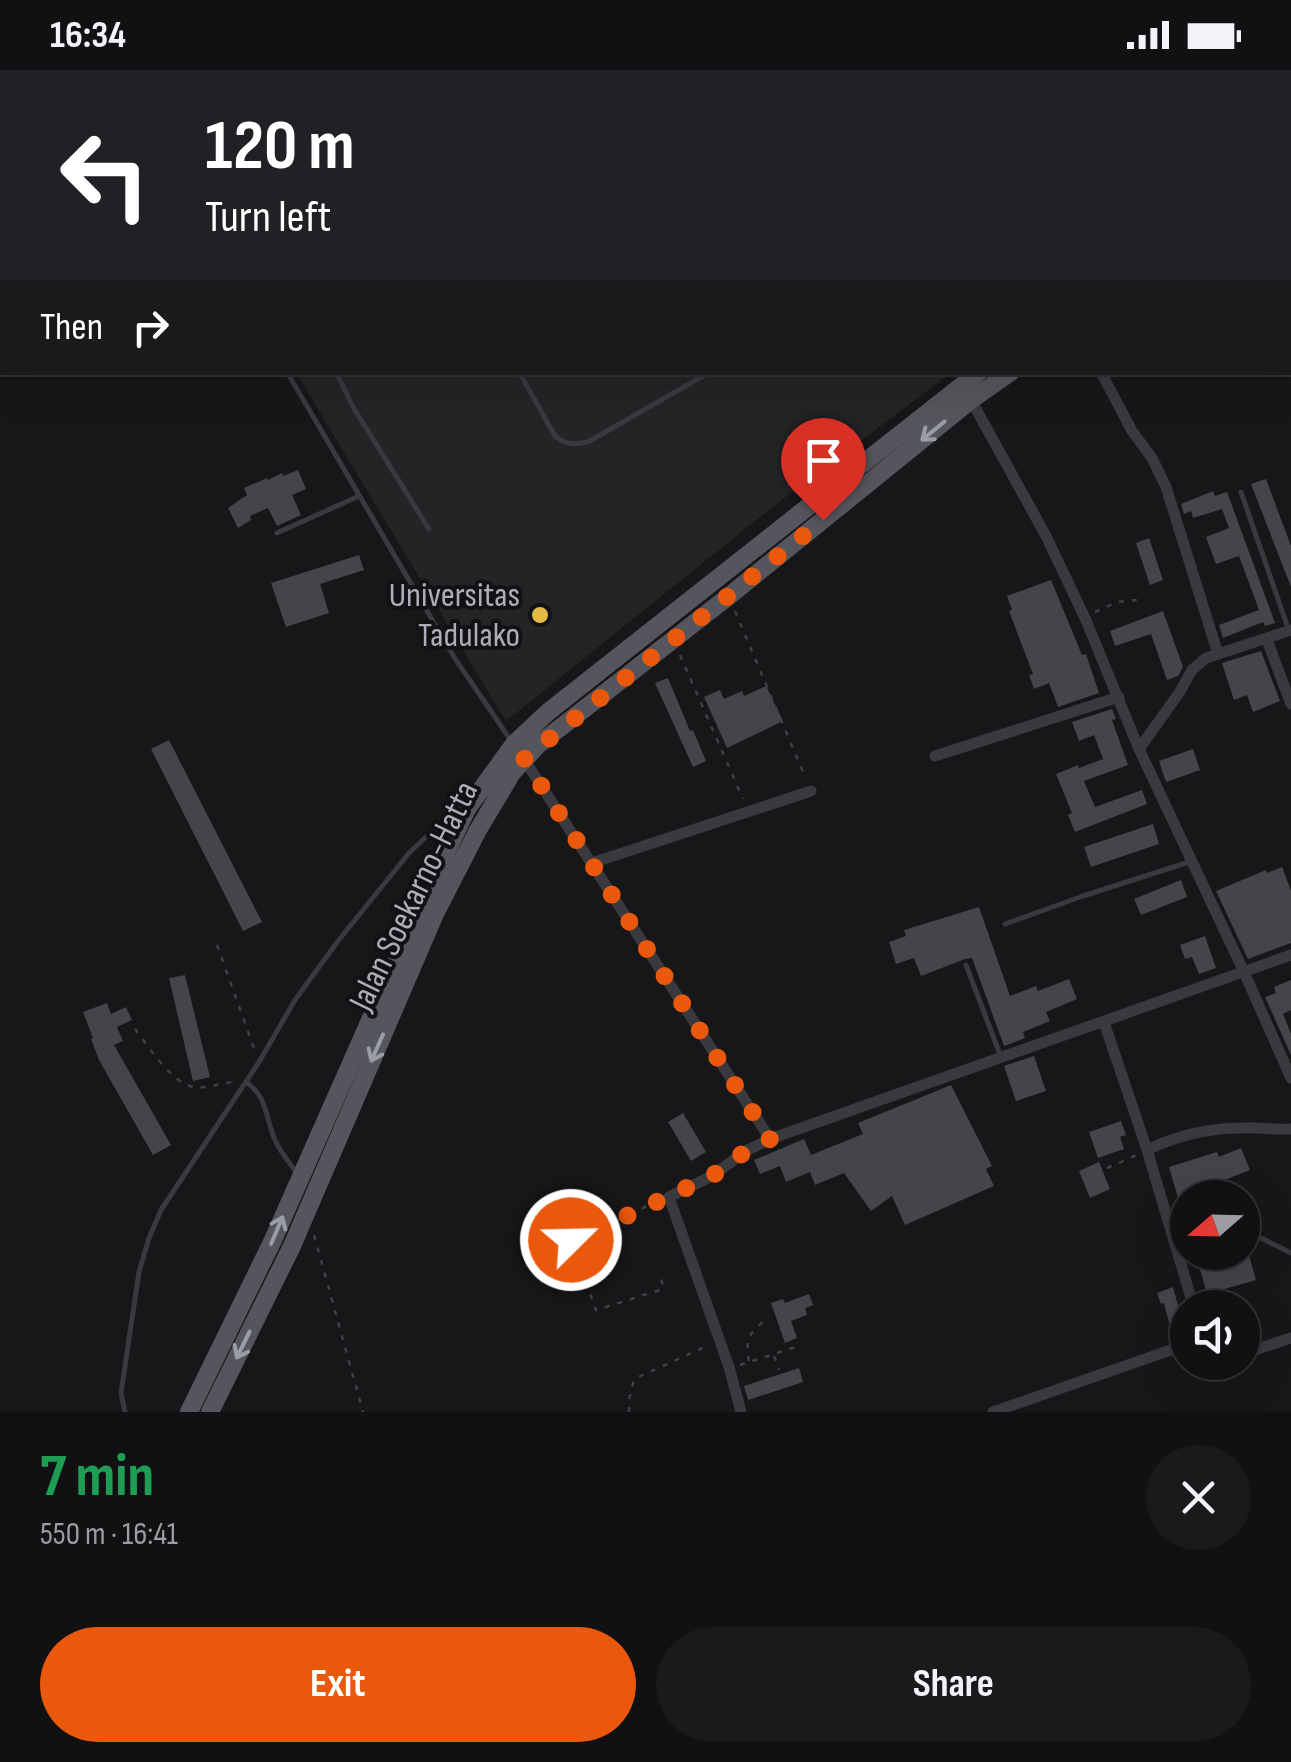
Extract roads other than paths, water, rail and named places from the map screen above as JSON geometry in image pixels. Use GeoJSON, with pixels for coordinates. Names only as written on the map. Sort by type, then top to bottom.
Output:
{"type":"FeatureCollection","features":[{"type":"Feature","properties":{"kind":"main road","name":"Jalan Soekarno-Hatta"},"geometry":{"type":"LineString","coordinates":[[190,1412],[273,1240],[468,808],[548,712],[975,375]]}},
{"type":"Feature","properties":{"kind":"main road","name":"Jalan Soekarno-Hatta"},"geometry":{"type":"LineString","coordinates":[[519,751],[538,745],[1007,375]]}},
{"type":"Feature","properties":{"kind":"main road","name":"Jalan Soekarno-Hatta"},"geometry":{"type":"LineString","coordinates":[[210,1412],[292,1246],[435,914],[512,772],[519,751]]}},
{"type":"Feature","properties":{"kind":"main road"},"geometry":{"type":"LineString","coordinates":[[308,1158],[323,1172]]}},
{"type":"Feature","properties":{"kind":"street"},"geometry":{"type":"LineString","coordinates":[[1103,375],[1166,487],[1218,654]]}},
{"type":"Feature","properties":{"kind":"street"},"geometry":{"type":"LineString","coordinates":[[971,400],[1086,618],[1139,749],[1291,1078]]}},
{"type":"Feature","properties":{"kind":"street"},"geometry":{"type":"LineString","coordinates":[[1139,749],[1192,670],[1206,658],[1290,631]]}},
{"type":"Feature","properties":{"kind":"street"},"geometry":{"type":"LineString","coordinates":[[1267,640],[1291,704]]}},
{"type":"Feature","properties":{"kind":"street"},"geometry":{"type":"LineString","coordinates":[[935,756],[1120,697]]}},
{"type":"Feature","properties":{"kind":"street"},"geometry":{"type":"LineString","coordinates":[[519,751],[770,1139]]}},
{"type":"Feature","properties":{"kind":"street"},"geometry":{"type":"LineString","coordinates":[[592,863],[811,790]]}},
{"type":"Feature","properties":{"kind":"street"},"geometry":{"type":"LineString","coordinates":[[741,1412],[668,1197],[712,1176],[770,1139],[1291,954]]}},
{"type":"Feature","properties":{"kind":"street"},"geometry":{"type":"LineString","coordinates":[[1104,1022],[1189,1290]]}},
{"type":"Feature","properties":{"kind":"street"},"geometry":{"type":"LineString","coordinates":[[1147,1150],[1197,1132],[1291,1129]]}},
{"type":"Feature","properties":{"kind":"street"},"geometry":{"type":"LineString","coordinates":[[1260,1348],[1291,1338]]}},
{"type":"Feature","properties":{"kind":"street"},"geometry":{"type":"LineString","coordinates":[[993,1412],[1170,1350]]}},
{"type":"Feature","properties":{"kind":"lane"},"geometry":{"type":"LineString","coordinates":[[289,375],[454,657],[519,751]]}},
{"type":"Feature","properties":{"kind":"lane"},"geometry":{"type":"LineString","coordinates":[[337,375],[429,529]]}},
{"type":"Feature","properties":{"kind":"lane"},"geometry":{"type":"LineString","coordinates":[[521,375],[555,436],[564,443],[577,444],[588,442],[705,375]]}},
{"type":"Feature","properties":{"kind":"lane"},"geometry":{"type":"LineString","coordinates":[[1241,492],[1290,631]]}},
{"type":"Feature","properties":{"kind":"lane"},"geometry":{"type":"LineString","coordinates":[[277,533],[359,496]]}},
{"type":"Feature","properties":{"kind":"lane"},"geometry":{"type":"LineString","coordinates":[[125,1412],[121,1393],[139,1272],[161,1210],[259,1062],[295,1000],[393,871],[427,836],[468,808]]}},
{"type":"Feature","properties":{"kind":"lane"},"geometry":{"type":"LineString","coordinates":[[1005,924],[1192,862]]}},
{"type":"Feature","properties":{"kind":"lane"},"geometry":{"type":"LineString","coordinates":[[966,965],[1001,1057]]}},
{"type":"Feature","properties":{"kind":"lane"},"geometry":{"type":"LineString","coordinates":[[246,1082],[266,1105],[273,1136],[299,1177]]}},
{"type":"Feature","properties":{"kind":"lane"},"geometry":{"type":"LineString","coordinates":[[1261,1238],[1291,1252]]}},
{"type":"Feature","properties":{"kind":"place","name":"Universitas Tadulako"},"geometry":{"type":"Point","coordinates":[540,615]}}]}
